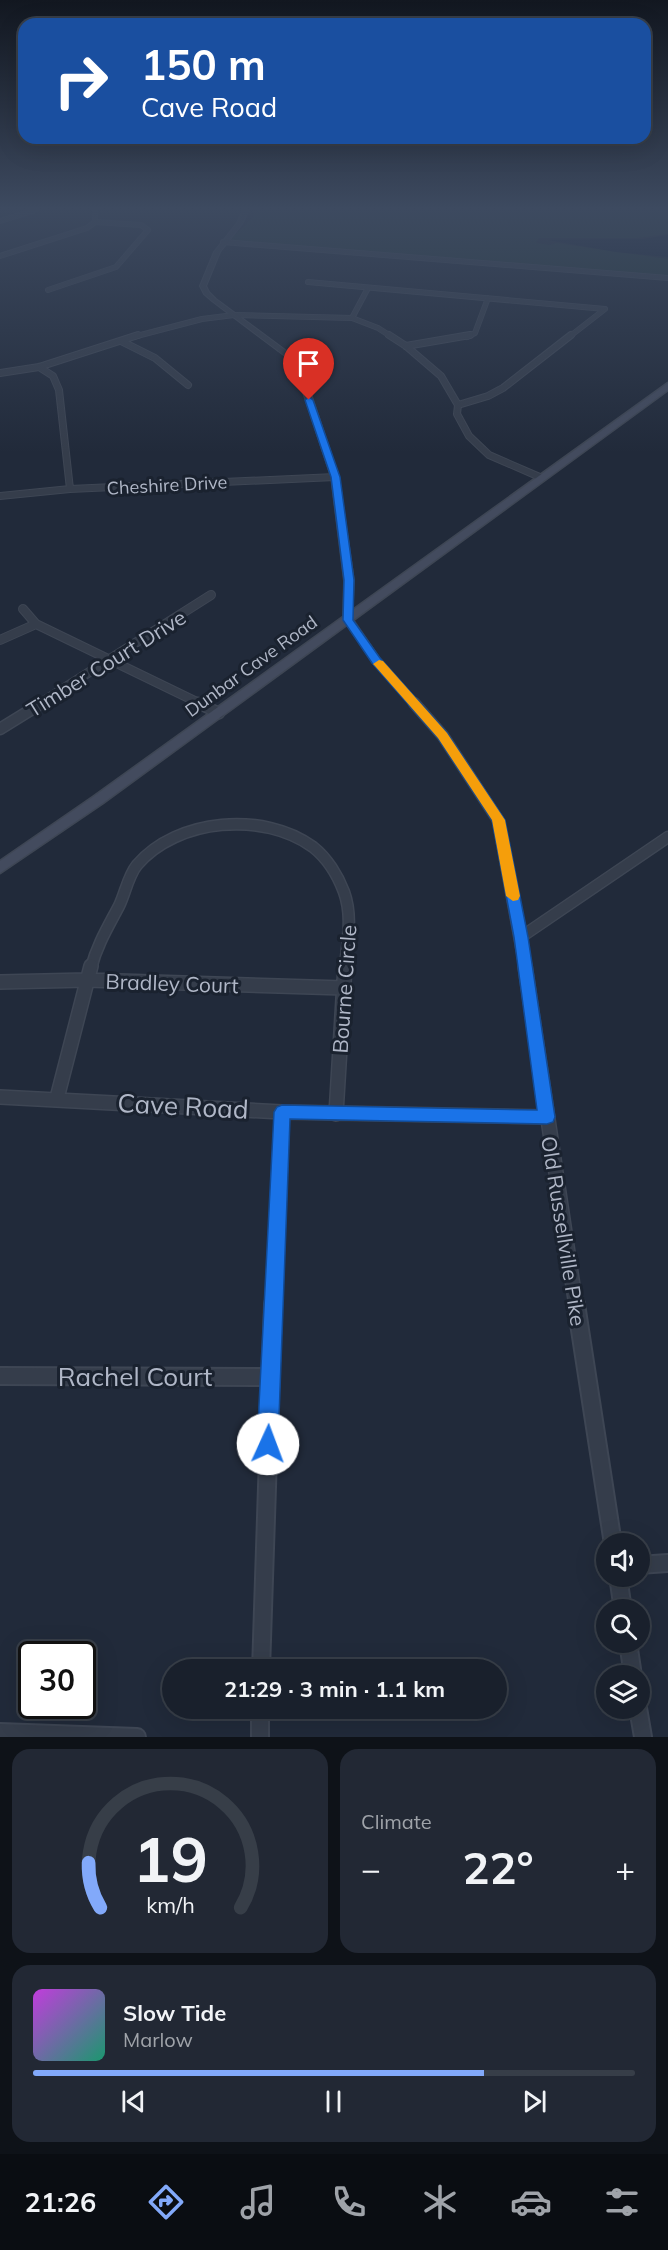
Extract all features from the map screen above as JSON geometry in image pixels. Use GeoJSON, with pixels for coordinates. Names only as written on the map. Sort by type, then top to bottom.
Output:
{"type":"FeatureCollection","features":[{"type":"Feature","properties":{"kind":"main road","name":"Dunbar Cave Road"},"geometry":{"type":"LineString","coordinates":[[0,868],[89,807],[668,386]]}},
{"type":"Feature","properties":{"kind":"street"},"geometry":{"type":"LineString","coordinates":[[205,291],[296,361],[335,477],[349,580],[348,620]]}},
{"type":"Feature","properties":{"kind":"street"},"geometry":{"type":"LineString","coordinates":[[352,318],[366,291]]}},
{"type":"Feature","properties":{"kind":"street"},"geometry":{"type":"LineString","coordinates":[[405,291],[605,309],[503,388],[488,396],[458,405]]}},
{"type":"Feature","properties":{"kind":"street"},"geometry":{"type":"LineString","coordinates":[[406,346],[454,340],[476,333],[489,298]]}},
{"type":"Feature","properties":{"kind":"street"},"geometry":{"type":"LineString","coordinates":[[0,373],[39,367],[172,325],[234,315],[352,318],[378,328],[406,346],[441,376],[458,405],[457,414],[469,436],[489,455],[542,478]]}},
{"type":"Feature","properties":{"kind":"street"},"geometry":{"type":"LineString","coordinates":[[121,341],[155,358],[188,385]]}},
{"type":"Feature","properties":{"kind":"street"},"geometry":{"type":"LineString","coordinates":[[39,367],[53,376],[59,390],[70,489]]}},
{"type":"Feature","properties":{"kind":"street","name":"Cheshire Drive"},"geometry":{"type":"LineString","coordinates":[[0,496],[70,489],[335,477]]}},
{"type":"Feature","properties":{"kind":"street","name":"Timber Court Drive"},"geometry":{"type":"LineString","coordinates":[[0,729],[211,596]]}},
{"type":"Feature","properties":{"kind":"street"},"geometry":{"type":"LineString","coordinates":[[23,609],[36,624],[219,713]]}},
{"type":"Feature","properties":{"kind":"street","name":"Old Russellville Pike"},"geometry":{"type":"LineString","coordinates":[[348,620],[376,660],[443,736],[498,820],[521,937],[611,1533]]}},
{"type":"Feature","properties":{"kind":"street"},"geometry":{"type":"LineString","coordinates":[[0,640],[36,624]]}},
{"type":"Feature","properties":{"kind":"street","name":"Bourne Circle"},"geometry":{"type":"LineString","coordinates":[[57,1098],[96,947],[119,906],[136,866],[156,848],[178,836],[205,828],[233,824],[270,828],[294,836],[314,848],[330,865],[344,892],[350,919],[336,1114]]}},
{"type":"Feature","properties":{"kind":"street"},"geometry":{"type":"LineString","coordinates":[[521,937],[668,837]]}},
{"type":"Feature","properties":{"kind":"street","name":"Bradley Court"},"geometry":{"type":"LineString","coordinates":[[0,982],[87,980],[344,988]]}},
{"type":"Feature","properties":{"kind":"street","name":"Cave Road"},"geometry":{"type":"LineString","coordinates":[[0,1097],[57,1098],[336,1114],[547,1117]]}},
{"type":"Feature","properties":{"kind":"street"},"geometry":{"type":"LineString","coordinates":[[261,1659],[270,1377],[282,1112]]}},
{"type":"Feature","properties":{"kind":"street","name":"Rachel Court"},"geometry":{"type":"LineString","coordinates":[[0,1376],[270,1377]]}},
{"type":"Feature","properties":{"kind":"street"},"geometry":{"type":"LineString","coordinates":[[650,1564],[668,1563]]}},
{"type":"Feature","properties":{"kind":"street"},"geometry":{"type":"LineString","coordinates":[[260,1719],[260,1737]]}},
{"type":"Feature","properties":{"kind":"street"},"geometry":{"type":"LineString","coordinates":[[640,1719],[643,1737]]}},
{"type":"Feature","properties":{"kind":"street"},"geometry":{"type":"LineString","coordinates":[[0,1732],[137,1737]]}},
{"type":"Feature","properties":{"kind":"slow traffic"},"geometry":{"type":"LineString","coordinates":[[379,664],[443,736],[498,820],[513,896]]}},
{"type":"Feature","properties":{"kind":"route"},"geometry":{"type":"LineString","coordinates":[[268,1444],[282,1112],[547,1117],[521,937],[498,820],[443,736],[366,649],[348,620],[349,580],[335,477],[309,400]]}}]}
